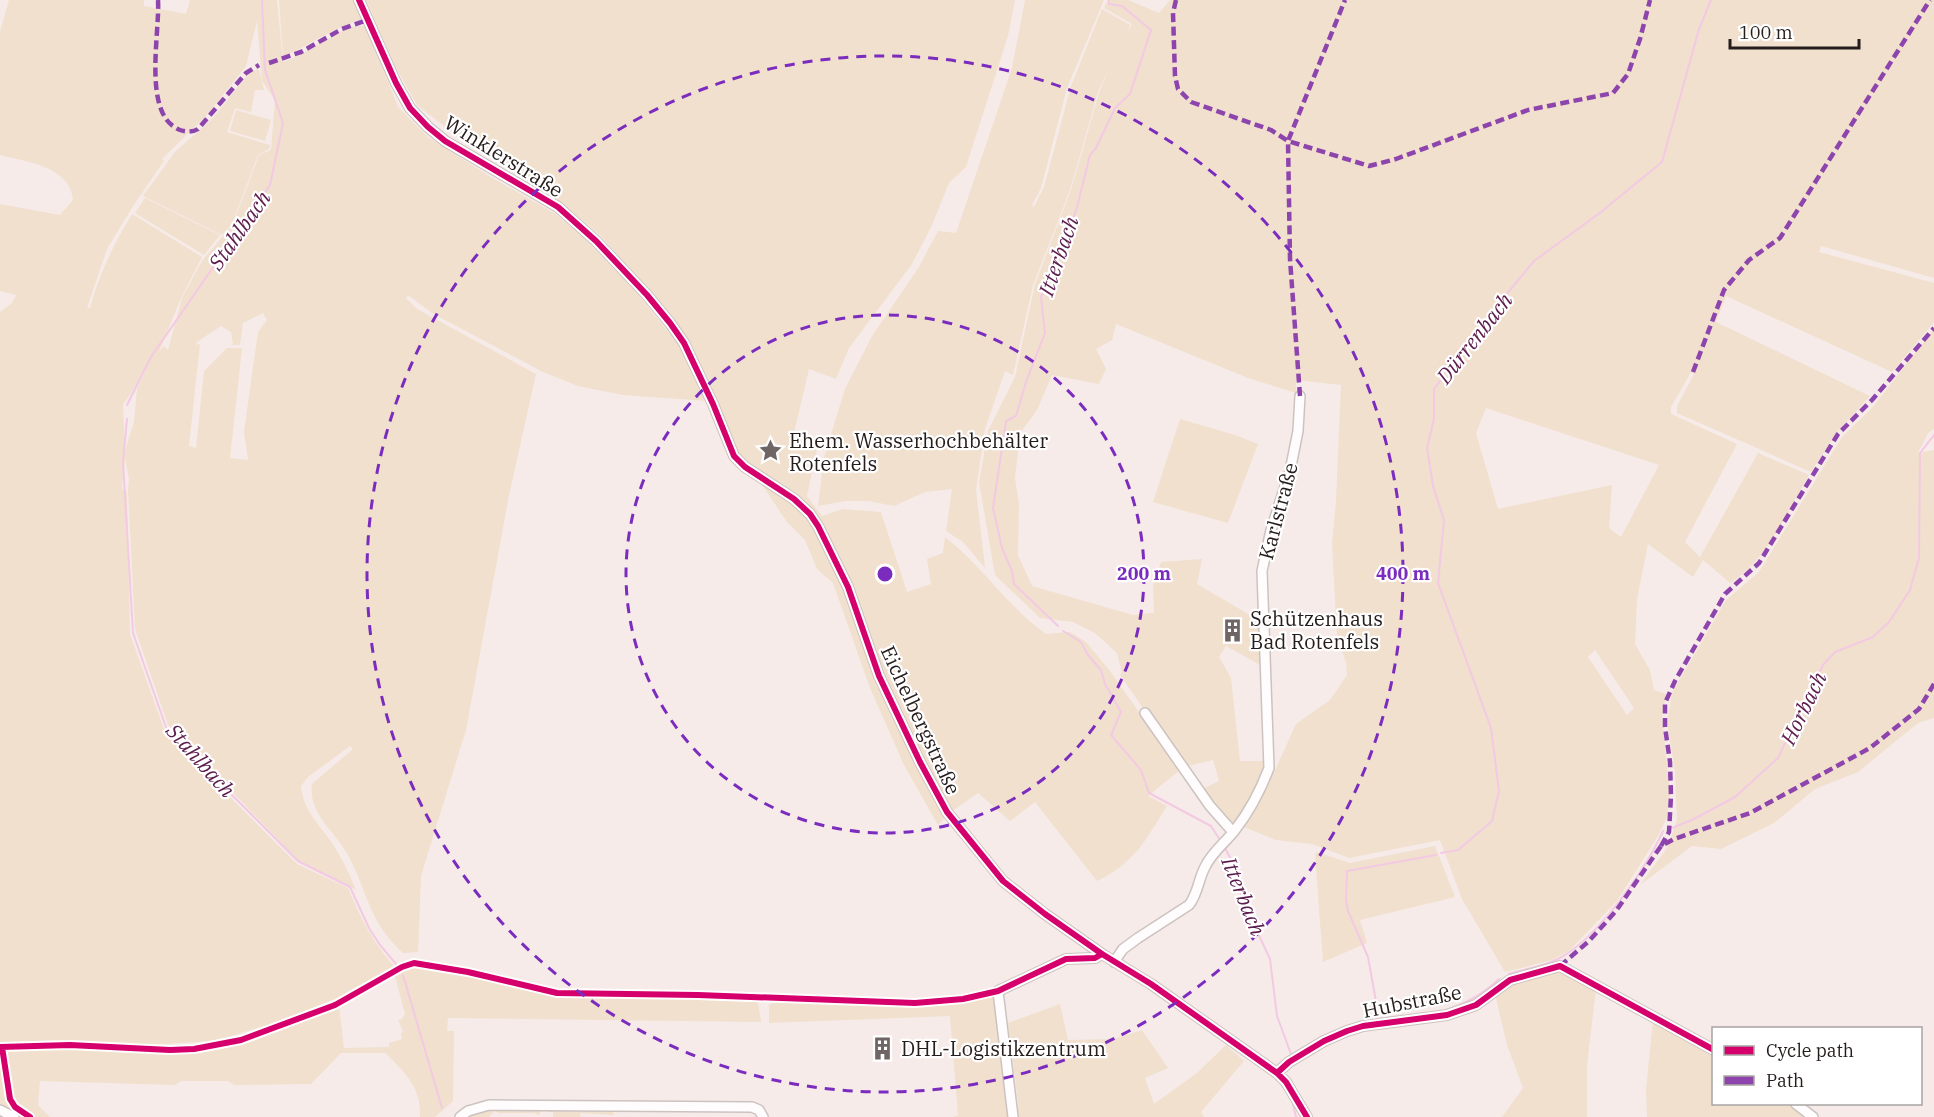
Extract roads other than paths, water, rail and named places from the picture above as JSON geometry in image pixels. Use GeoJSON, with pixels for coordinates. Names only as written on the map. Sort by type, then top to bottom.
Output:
{"type":"FeatureCollection","features":[{"type":"Feature","properties":{"kind":"street","name":"Winklerstraße"},"geometry":{"type":"LineString","coordinates":[[359,0],[379,48],[410,108],[428,128],[446,141],[558,207],[596,241],[647,295],[684,343],[713,404],[734,456],[745,467],[794,499],[810,514]]}},
{"type":"Feature","properties":{"kind":"street","name":"Karlstraße"},"geometry":{"type":"LineString","coordinates":[[1114,962],[1124,949],[1188,905],[1196,896],[1205,867],[1219,846],[1230,835],[1263,784],[1269,768],[1262,571],[1271,530],[1290,471],[1298,431],[1300,396]]}},
{"type":"Feature","properties":{"kind":"street","name":"Eichelbergstraße"},"geometry":{"type":"LineString","coordinates":[[810,514],[848,587],[879,676],[947,812],[1004,881],[1101,954],[1151,984],[1277,1073],[1286,1082],[1307,1117]]}},
{"type":"Feature","properties":{"kind":"street"},"geometry":{"type":"LineString","coordinates":[[1145,713],[1230,835]]}},
{"type":"Feature","properties":{"kind":"street"},"geometry":{"type":"LineString","coordinates":[[1013,1117],[998,990],[1066,959],[1095,958],[1101,954]]}},
{"type":"Feature","properties":{"kind":"street","name":"Hubstraße"},"geometry":{"type":"LineString","coordinates":[[1277,1073],[1289,1062],[1324,1041],[1347,1031],[1363,1026],[1447,1015],[1476,1005],[1510,980],[1560,966],[1712,1049]]}},
{"type":"Feature","properties":{"kind":"street"},"geometry":{"type":"LineString","coordinates":[[460,1117],[468,1111],[489,1105],[752,1107],[761,1113]]}},
{"type":"Feature","properties":{"kind":"street"},"geometry":{"type":"LineString","coordinates":[[1797,1105],[1813,1117]]}},
{"type":"Feature","properties":{"kind":"street"},"geometry":{"type":"LineString","coordinates":[[0,1110],[14,1117]]}},
{"type":"Feature","properties":{"kind":"waterway","name":"Stahlbach"},"geometry":{"type":"LineString","coordinates":[[127,405],[151,357],[270,185],[283,123],[265,70],[262,0]]}},
{"type":"Feature","properties":{"kind":"waterway","name":"Itterbach"},"geometry":{"type":"LineString","coordinates":[[1058,626],[1014,584],[1012,571],[1002,548],[993,508],[1006,421],[1016,416],[1045,333],[1041,297],[1061,255],[1077,207],[1090,155],[1096,148],[1115,108],[1130,94],[1151,30],[1122,6],[1109,4],[1109,0]]}},
{"type":"Feature","properties":{"kind":"waterway","name":"Dürrenbach"},"geometry":{"type":"LineString","coordinates":[[1441,853],[1458,850],[1492,821],[1499,791],[1491,728],[1438,583],[1444,520],[1433,486],[1427,448],[1434,419],[1434,389],[1472,336],[1534,261],[1601,212],[1662,162],[1699,29],[1711,0]]}},
{"type":"Feature","properties":{"kind":"waterway","name":"Stahlbach"},"geometry":{"type":"LineString","coordinates":[[127,419],[123,462],[133,633],[167,730],[298,861],[350,887],[369,928],[396,964]]}},
{"type":"Feature","properties":{"kind":"waterway","name":"Horbach"},"geometry":{"type":"LineString","coordinates":[[1672,828],[1735,797],[1778,758],[1823,665],[1835,652],[1873,637],[1889,622],[1910,590],[1919,558],[1920,453],[1934,435]]}},
{"type":"Feature","properties":{"kind":"waterway","name":"Itterbach"},"geometry":{"type":"LineString","coordinates":[[1063,631],[1081,642],[1088,655],[1101,670],[1105,684],[1121,712],[1111,735],[1141,770],[1149,793],[1211,826],[1220,840]]}},
{"type":"Feature","properties":{"kind":"waterway","name":"Horbach"},"geometry":{"type":"LineString","coordinates":[[1509,974],[1552,962],[1588,936],[1604,920],[1632,884],[1663,831]]}},
{"type":"Feature","properties":{"kind":"waterway","name":"Itterbach"},"geometry":{"type":"LineString","coordinates":[[1225,848],[1237,871],[1242,899],[1270,959],[1277,1016],[1291,1054]]}},
{"type":"Feature","properties":{"kind":"waterway","name":"Dürrenbach"},"geometry":{"type":"LineString","coordinates":[[1379,1018],[1368,957],[1348,911],[1347,871],[1436,855]]}},
{"type":"Feature","properties":{"kind":"waterway","name":"Stahlbach"},"geometry":{"type":"LineString","coordinates":[[403,975],[442,1108]]}},
{"type":"Feature","properties":{"kind":"waterway","name":"Horbach"},"geometry":{"type":"LineString","coordinates":[[1440,1012],[1471,999],[1499,979]]}},
{"type":"Feature","properties":{"kind":"waterway","name":"Horbach"},"geometry":{"type":"LineString","coordinates":[[1323,1037],[1364,1022],[1407,1016]]}},
{"type":"Feature","properties":{"kind":"waterway","name":"Horbach"},"geometry":{"type":"LineString","coordinates":[[1289,1056],[1316,1041]]}},
{"type":"Feature","properties":{"kind":"waterway"},"geometry":{"type":"LineString","coordinates":[[1293,1104],[1296,1117]]}},
{"type":"Feature","properties":{"kind":"place","name":"Ehem. Wasserhochbehälter Rotenfels"},"geometry":{"type":"Point","coordinates":[771,451]}},
{"type":"Feature","properties":{"kind":"place","name":"Schützenhaus Bad Rotenfels"},"geometry":{"type":"Point","coordinates":[1232,630]}},
{"type":"Feature","properties":{"kind":"place","name":"DHL-Logistikzentrum"},"geometry":{"type":"Point","coordinates":[883,1048]}}]}
